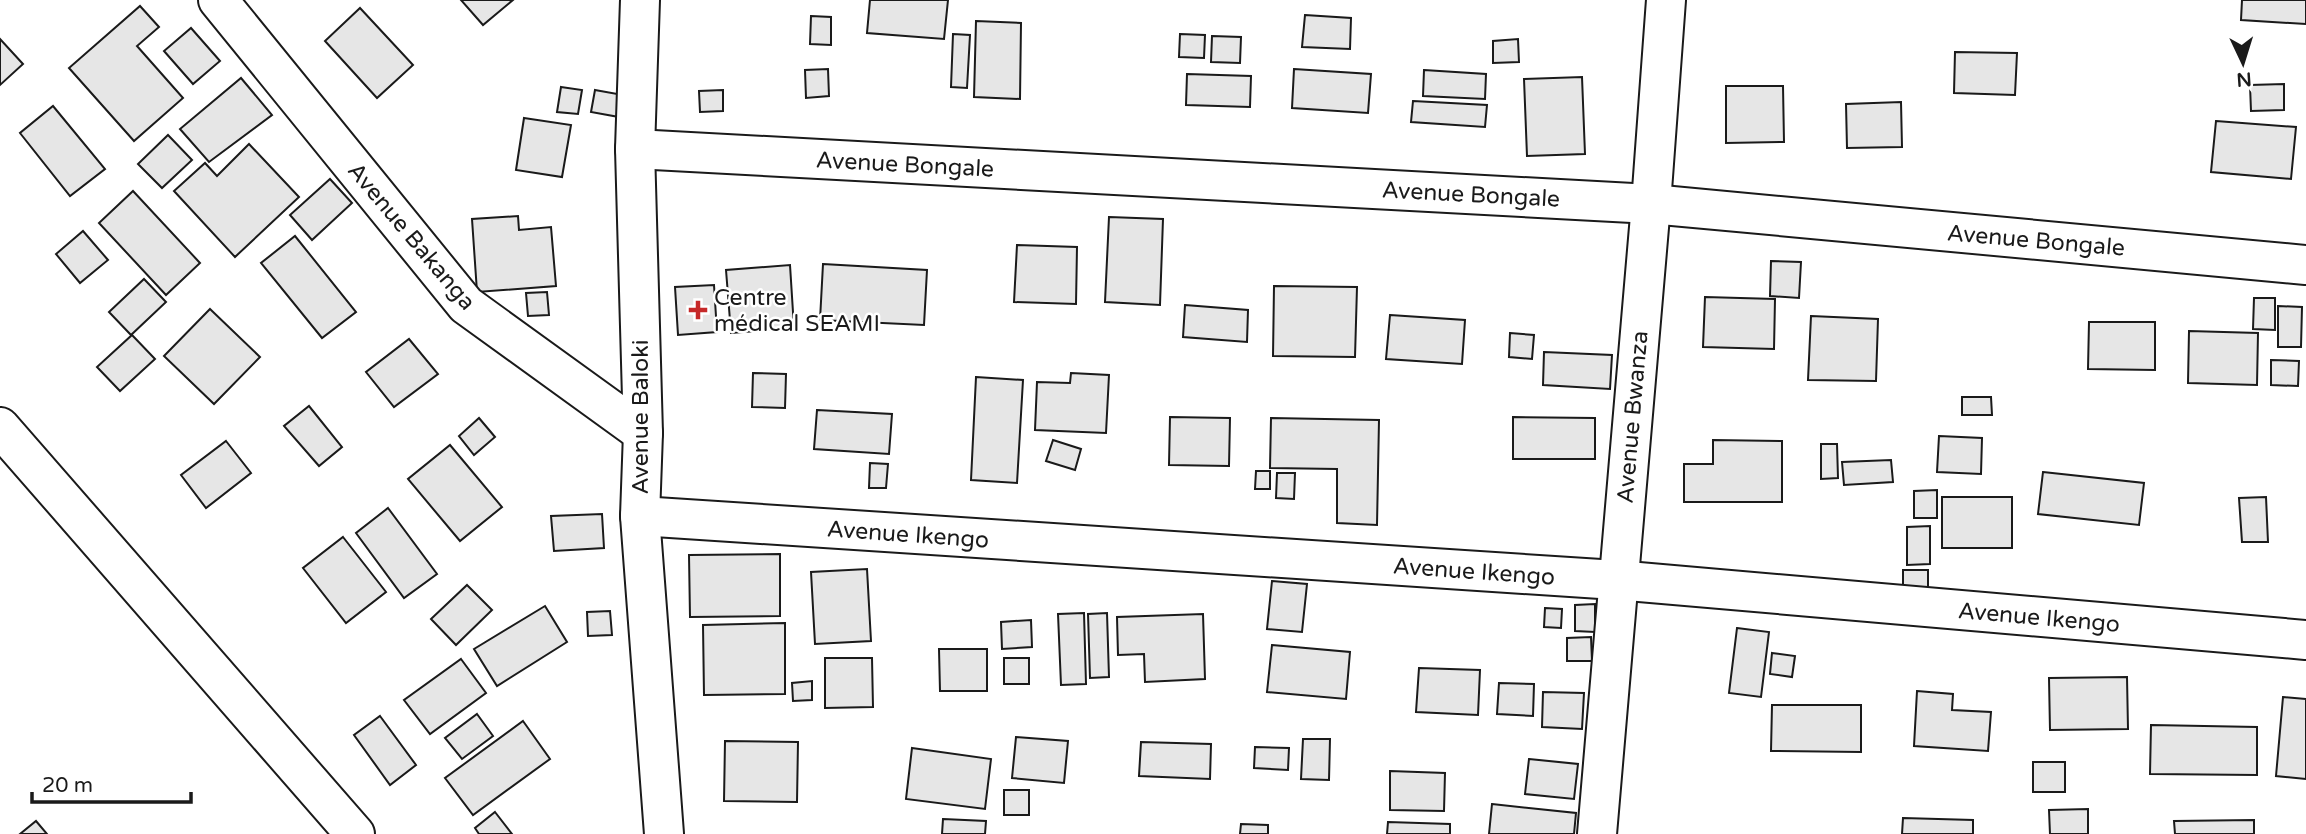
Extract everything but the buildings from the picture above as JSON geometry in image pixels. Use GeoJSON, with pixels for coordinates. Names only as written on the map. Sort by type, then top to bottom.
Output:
{"type":"FeatureCollection","features":[{"type":"Feature","properties":{"kind":"street","name":"Avenue Bakanga"},"geometry":{"type":"LineString","coordinates":[[218,0],[466,305],[643,433]]}},
{"type":"Feature","properties":{"kind":"street","name":"Avenue Baloki"},"geometry":{"type":"LineString","coordinates":[[640,0],[635,149],[643,433],[640,516],[664,834]]}},
{"type":"Feature","properties":{"kind":"street","name":"Avenue Bwanza"},"geometry":{"type":"LineString","coordinates":[[1597,834],[1666,0]]}},
{"type":"Feature","properties":{"kind":"street","name":"Avenue Bongale"},"geometry":{"type":"LineString","coordinates":[[635,149],[1651,204],[2306,265]]}},
{"type":"Feature","properties":{"kind":"street"},"geometry":{"type":"LineString","coordinates":[[0,427],[355,834]]}},
{"type":"Feature","properties":{"kind":"street","name":"Avenue Ikengo"},"geometry":{"type":"LineString","coordinates":[[640,516],[1616,580],[2306,640]]}},
{"type":"Feature","properties":{"kind":"place","name":"Centre médical SEAMI"},"geometry":{"type":"Point","coordinates":[698,310]}}]}
